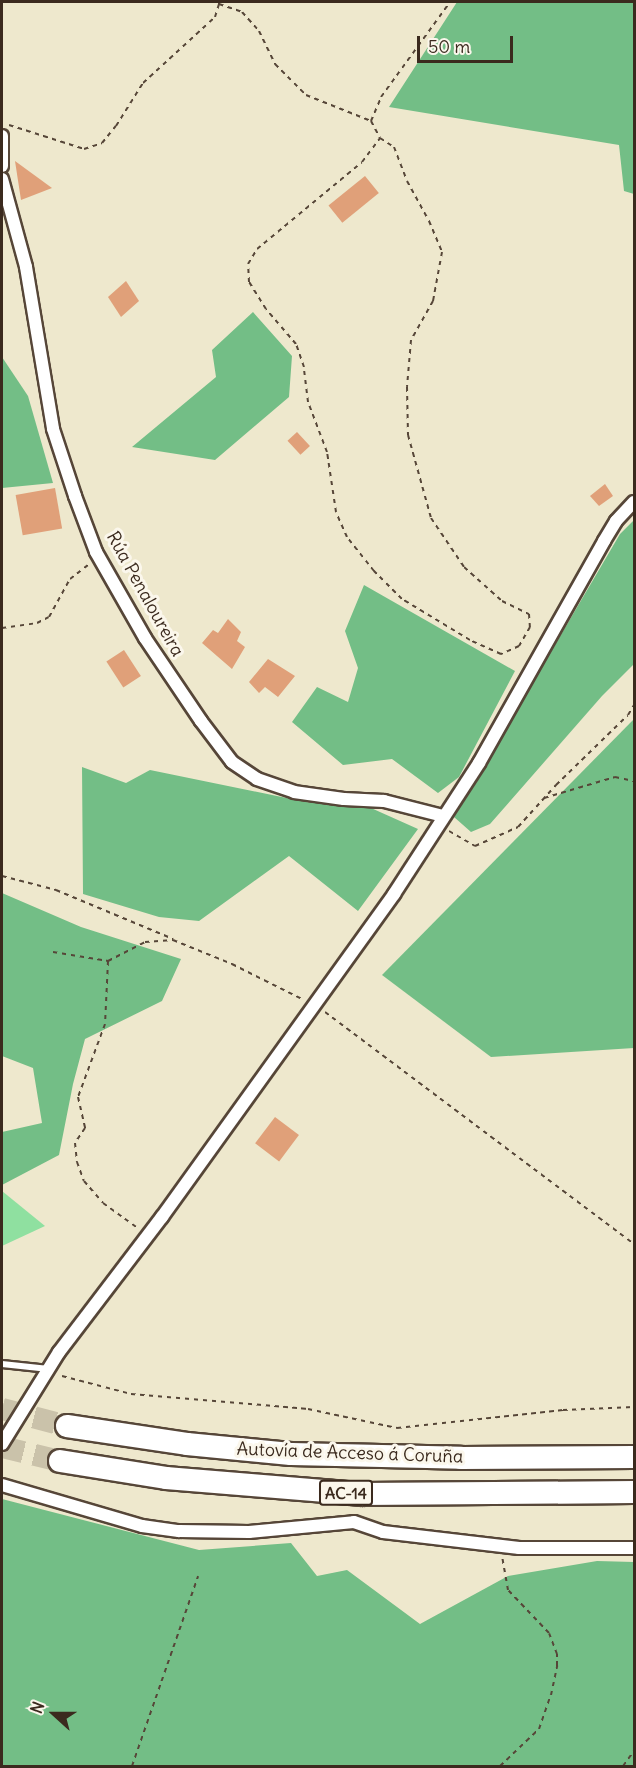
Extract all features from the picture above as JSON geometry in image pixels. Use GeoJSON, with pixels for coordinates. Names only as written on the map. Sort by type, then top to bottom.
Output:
{"type":"FeatureCollection","features":[{"type":"Feature","properties":{"kind":"highway","name":"Autovía de Acceso á Coruña"},"geometry":{"type":"LineString","coordinates":[[68,1426],[187,1444],[291,1454],[461,1458],[634,1457]]}},
{"type":"Feature","properties":{"kind":"highway","name":"Autovía de Acceso á Coruña"},"geometry":{"type":"LineString","coordinates":[[60,1461],[166,1478],[362,1494],[634,1492]]}},
{"type":"Feature","properties":{"kind":"street"},"geometry":{"type":"LineString","coordinates":[[2,136],[2,165]]}},
{"type":"Feature","properties":{"kind":"street","name":"Rúa Penaloureira"},"geometry":{"type":"LineString","coordinates":[[2,179],[26,267],[53,429],[75,496],[102,562],[145,638],[201,721],[232,762],[244,772],[294,792],[344,800],[384,801],[441,820]]}},
{"type":"Feature","properties":{"kind":"street"},"geometry":{"type":"LineString","coordinates":[[2,1444],[49,1369],[394,894],[478,763],[604,541],[634,502]]}},
{"type":"Feature","properties":{"kind":"street"},"geometry":{"type":"LineString","coordinates":[[2,1485],[141,1526],[179,1531],[249,1532],[354,1522],[383,1532],[500,1546],[634,1548]]}},
{"type":"Feature","properties":{"kind":"lane"},"geometry":{"type":"LineString","coordinates":[[2,1364],[49,1369]]}},
{"type":"Feature","properties":{"kind":"path"},"geometry":{"type":"LineString","coordinates":[[371,121],[381,97],[450,2]]}},
{"type":"Feature","properties":{"kind":"path"},"geometry":{"type":"LineString","coordinates":[[2,123],[84,150],[102,143],[116,126],[143,83],[215,17],[219,3],[242,12],[259,32],[275,64],[306,95],[371,121],[380,138],[394,147],[407,181],[429,221],[442,252],[433,301],[411,340],[407,387],[408,435],[430,519],[464,567],[502,601],[529,614],[530,627],[519,646],[501,654],[470,640],[402,599],[374,571],[347,537],[336,512],[327,452],[308,402],[304,367],[296,344],[266,309],[249,282],[248,264],[257,249],[362,162],[380,138]]}},
{"type":"Feature","properties":{"kind":"path"},"geometry":{"type":"LineString","coordinates":[[2,628],[37,624],[49,617],[70,579],[81,568],[102,562]]}},
{"type":"Feature","properties":{"kind":"path"},"geometry":{"type":"LineString","coordinates":[[441,820],[476,846],[518,827],[544,798],[628,716],[634,705]]}},
{"type":"Feature","properties":{"kind":"path"},"geometry":{"type":"LineString","coordinates":[[544,798],[615,777],[634,781]]}},
{"type":"Feature","properties":{"kind":"path"},"geometry":{"type":"LineString","coordinates":[[2,876],[56,890],[174,940]]}},
{"type":"Feature","properties":{"kind":"path"},"geometry":{"type":"LineString","coordinates":[[53,952],[108,961],[145,942],[173,940],[232,964],[314,1004],[634,1244]]}},
{"type":"Feature","properties":{"kind":"path"},"geometry":{"type":"LineString","coordinates":[[108,961],[105,1024],[78,1096],[85,1128],[75,1143],[77,1162],[84,1181],[103,1203],[148,1235]]}},
{"type":"Feature","properties":{"kind":"path"},"geometry":{"type":"LineString","coordinates":[[62,1376],[131,1394],[308,1409],[396,1428],[563,1410],[634,1407]]}},
{"type":"Feature","properties":{"kind":"path"},"geometry":{"type":"LineString","coordinates":[[500,1546],[508,1590],[549,1633],[557,1654],[551,1695],[539,1729],[500,1767]]}},
{"type":"Feature","properties":{"kind":"path"},"geometry":{"type":"LineString","coordinates":[[132,1767],[198,1576]]}},
{"type":"Feature","properties":{"kind":"path"},"geometry":{"type":"LineString","coordinates":[[623,1767],[634,1751]]}},
{"type":"Feature","properties":{"kind":"green space"},"geometry":{"type":"Polygon","coordinates":[[[457,2],[634,2],[634,194],[624,191],[619,145],[389,107],[457,2]]]}},
{"type":"Feature","properties":{"kind":"green space"},"geometry":{"type":"Polygon","coordinates":[[[253,312],[292,356],[289,397],[215,460],[132,447],[216,377],[212,350],[253,312]]]}},
{"type":"Feature","properties":{"kind":"green space"},"geometry":{"type":"Polygon","coordinates":[[[2,357],[28,396],[53,483],[2,488],[2,357]]]}},
{"type":"Feature","properties":{"kind":"green space"},"geometry":{"type":"Polygon","coordinates":[[[634,520],[634,664],[602,696],[490,824],[471,832],[454,817],[620,534],[634,520]]]}},
{"type":"Feature","properties":{"kind":"green space"},"geometry":{"type":"Polygon","coordinates":[[[364,585],[515,671],[459,777],[438,793],[392,759],[343,765],[292,722],[317,687],[348,702],[358,668],[345,631],[364,585]]]}},
{"type":"Feature","properties":{"kind":"green space"},"geometry":{"type":"Polygon","coordinates":[[[634,719],[634,1048],[491,1057],[382,975],[634,719]]]}},
{"type":"Feature","properties":{"kind":"green space"},"geometry":{"type":"Polygon","coordinates":[[[82,767],[126,783],[150,770],[306,802],[371,808],[418,829],[358,911],[289,856],[199,921],[159,917],[83,894],[82,767]]]}},
{"type":"Feature","properties":{"kind":"green space"},"geometry":{"type":"Polygon","coordinates":[[[2,893],[81,927],[181,959],[162,1001],[85,1039],[73,1084],[59,1155],[2,1185],[2,1132],[42,1123],[33,1068],[2,1056],[2,893]]]}},
{"type":"Feature","properties":{"kind":"green space"},"geometry":{"type":"Polygon","coordinates":[[[2,1191],[45,1226],[2,1246],[2,1191]]]}},
{"type":"Feature","properties":{"kind":"green space"},"geometry":{"type":"Polygon","coordinates":[[[2,1499],[199,1550],[291,1543],[317,1576],[347,1570],[420,1624],[508,1576],[597,1561],[634,1562],[634,1766],[2,1766],[2,1499]]]}},
{"type":"Feature","properties":{"kind":"building"},"geometry":{"type":"Polygon","coordinates":[[[15,161],[52,188],[21,200],[15,161]]]}},
{"type":"Feature","properties":{"kind":"building"},"geometry":{"type":"Polygon","coordinates":[[[365,176],[379,193],[342,223],[328,206],[365,176]]]}},
{"type":"Feature","properties":{"kind":"building"},"geometry":{"type":"Polygon","coordinates":[[[126,281],[139,301],[121,317],[108,297],[126,281]]]}},
{"type":"Feature","properties":{"kind":"building"},"geometry":{"type":"Polygon","coordinates":[[[297,432],[310,446],[300,455],[287,441],[297,432]]]}},
{"type":"Feature","properties":{"kind":"building"},"geometry":{"type":"Polygon","coordinates":[[[605,484],[613,496],[599,506],[590,496],[605,484]]]}},
{"type":"Feature","properties":{"kind":"building"},"geometry":{"type":"Polygon","coordinates":[[[55,488],[62,528],[23,535],[16,495],[55,488]]]}},
{"type":"Feature","properties":{"kind":"building"},"geometry":{"type":"Polygon","coordinates":[[[228,619],[241,632],[237,641],[245,647],[232,669],[202,643],[213,630],[218,633],[228,619]]]}},
{"type":"Feature","properties":{"kind":"building"},"geometry":{"type":"Polygon","coordinates":[[[124,650],[141,676],[123,687],[106,661],[124,650]]]}},
{"type":"Feature","properties":{"kind":"building"},"geometry":{"type":"Polygon","coordinates":[[[268,659],[295,676],[278,697],[265,687],[259,693],[249,682],[268,659]]]}},
{"type":"Feature","properties":{"kind":"building"},"geometry":{"type":"Polygon","coordinates":[[[275,1117],[299,1135],[279,1161],[255,1143],[275,1117]]]}},
{"type":"Feature","properties":{"kind":"tunnel"},"geometry":{"type":"LineString","coordinates":[[2,1409],[67,1426]]}},
{"type":"Feature","properties":{"kind":"tunnel"},"geometry":{"type":"LineString","coordinates":[[2,1447],[60,1461]]}}]}
